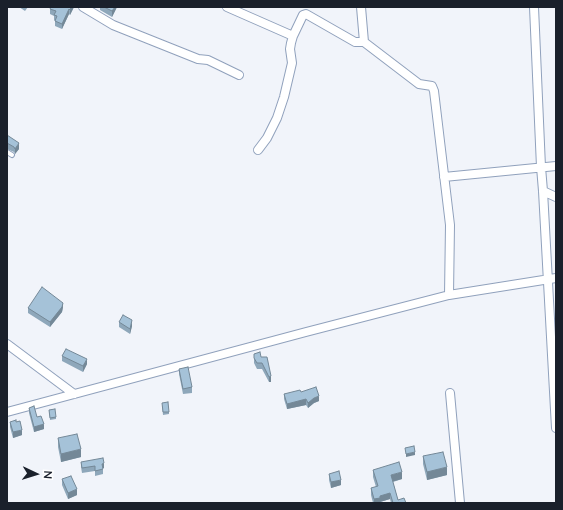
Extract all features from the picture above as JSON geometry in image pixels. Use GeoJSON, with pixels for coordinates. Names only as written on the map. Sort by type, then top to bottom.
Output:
{"type":"FeatureCollection","features":[{"type":"Feature","properties":{"kind":"street"},"geometry":{"type":"LineString","coordinates":[[83,7],[113,25],[198,59],[208,60],[239,75]]}},
{"type":"Feature","properties":{"kind":"street"},"geometry":{"type":"LineString","coordinates":[[227,7],[293,36]]}},
{"type":"Feature","properties":{"kind":"street"},"geometry":{"type":"LineString","coordinates":[[361,7],[364,42]]}},
{"type":"Feature","properties":{"kind":"street"},"geometry":{"type":"LineString","coordinates":[[534,7],[541,167],[552,278],[556,428]]}},
{"type":"Feature","properties":{"kind":"street"},"geometry":{"type":"LineString","coordinates":[[258,150],[267,138],[277,118],[284,97],[292,63],[290,49],[293,36],[303,15],[306,14],[355,42],[364,42],[419,84],[432,86],[434,91],[450,225],[449,295]]}},
{"type":"Feature","properties":{"kind":"street"},"geometry":{"type":"LineString","coordinates":[[444,177],[556,166]]}},
{"type":"Feature","properties":{"kind":"street"},"geometry":{"type":"LineString","coordinates":[[544,191],[556,197]]}},
{"type":"Feature","properties":{"kind":"street"},"geometry":{"type":"LineString","coordinates":[[7,412],[449,295],[552,278]]}},
{"type":"Feature","properties":{"kind":"street"},"geometry":{"type":"LineString","coordinates":[[7,344],[74,394]]}},
{"type":"Feature","properties":{"kind":"street"},"geometry":{"type":"LineString","coordinates":[[450,393],[460,503]]}},
{"type":"Feature","properties":{"kind":"lane"},"geometry":{"type":"LineString","coordinates":[[7,152],[12,155]]}},
{"type":"Feature","properties":{"kind":"building"},"geometry":{"type":"Polygon","coordinates":[[[51,7],[71,7],[62,24],[55,21],[57,16],[54,15],[56,11],[50,9],[51,7]]]}},
{"type":"Feature","properties":{"kind":"building"},"geometry":{"type":"Polygon","coordinates":[[[104,7],[115,7],[112,11],[104,7]]]}},
{"type":"Feature","properties":{"kind":"building"},"geometry":{"type":"Polygon","coordinates":[[[7,135],[19,143],[15,149],[7,143],[7,135]]]}},
{"type":"Feature","properties":{"kind":"building"},"geometry":{"type":"Polygon","coordinates":[[[42,287],[63,303],[62,307],[50,322],[28,308],[42,287]]]}},
{"type":"Feature","properties":{"kind":"building"},"geometry":{"type":"Polygon","coordinates":[[[123,315],[132,320],[130,329],[119,322],[123,315]]]}},
{"type":"Feature","properties":{"kind":"building"},"geometry":{"type":"Polygon","coordinates":[[[66,349],[87,359],[83,366],[62,356],[66,349]]]}},
{"type":"Feature","properties":{"kind":"building"},"geometry":{"type":"Polygon","coordinates":[[[260,352],[261,357],[267,357],[271,376],[269,377],[262,363],[257,363],[254,358],[254,354],[260,352]]]}},
{"type":"Feature","properties":{"kind":"building"},"geometry":{"type":"Polygon","coordinates":[[[188,367],[192,387],[183,389],[179,369],[188,367]]]}},
{"type":"Feature","properties":{"kind":"building"},"geometry":{"type":"Polygon","coordinates":[[[316,387],[319,396],[308,403],[306,399],[287,404],[284,394],[300,390],[301,392],[316,387]]]}},
{"type":"Feature","properties":{"kind":"building"},"geometry":{"type":"Polygon","coordinates":[[[168,402],[169,412],[163,412],[162,403],[168,402]]]}},
{"type":"Feature","properties":{"kind":"building"},"geometry":{"type":"Polygon","coordinates":[[[34,406],[37,417],[41,416],[44,424],[34,427],[29,408],[34,406]]]}},
{"type":"Feature","properties":{"kind":"building"},"geometry":{"type":"Polygon","coordinates":[[[55,409],[56,417],[50,418],[49,410],[55,409]]]}},
{"type":"Feature","properties":{"kind":"building"},"geometry":{"type":"Polygon","coordinates":[[[16,420],[16,422],[20,421],[22,430],[13,432],[10,422],[16,420]]]}},
{"type":"Feature","properties":{"kind":"building"},"geometry":{"type":"Polygon","coordinates":[[[77,434],[81,449],[61,454],[58,438],[77,434]]]}},
{"type":"Feature","properties":{"kind":"building"},"geometry":{"type":"Polygon","coordinates":[[[414,446],[415,452],[406,454],[405,448],[414,446]]]}},
{"type":"Feature","properties":{"kind":"building"},"geometry":{"type":"Polygon","coordinates":[[[443,452],[447,467],[427,472],[423,456],[443,452]]]}},
{"type":"Feature","properties":{"kind":"building"},"geometry":{"type":"Polygon","coordinates":[[[103,458],[103,469],[95,471],[95,466],[82,468],[81,462],[103,458]]]}},
{"type":"Feature","properties":{"kind":"building"},"geometry":{"type":"Polygon","coordinates":[[[399,462],[402,472],[391,475],[398,500],[404,498],[406,503],[393,503],[390,493],[374,499],[371,488],[378,486],[373,470],[399,462]]]}},
{"type":"Feature","properties":{"kind":"building"},"geometry":{"type":"Polygon","coordinates":[[[339,471],[341,480],[331,482],[329,474],[339,471]]]}},
{"type":"Feature","properties":{"kind":"building"},"geometry":{"type":"Polygon","coordinates":[[[71,476],[77,489],[68,493],[62,479],[71,476]]]}}]}
